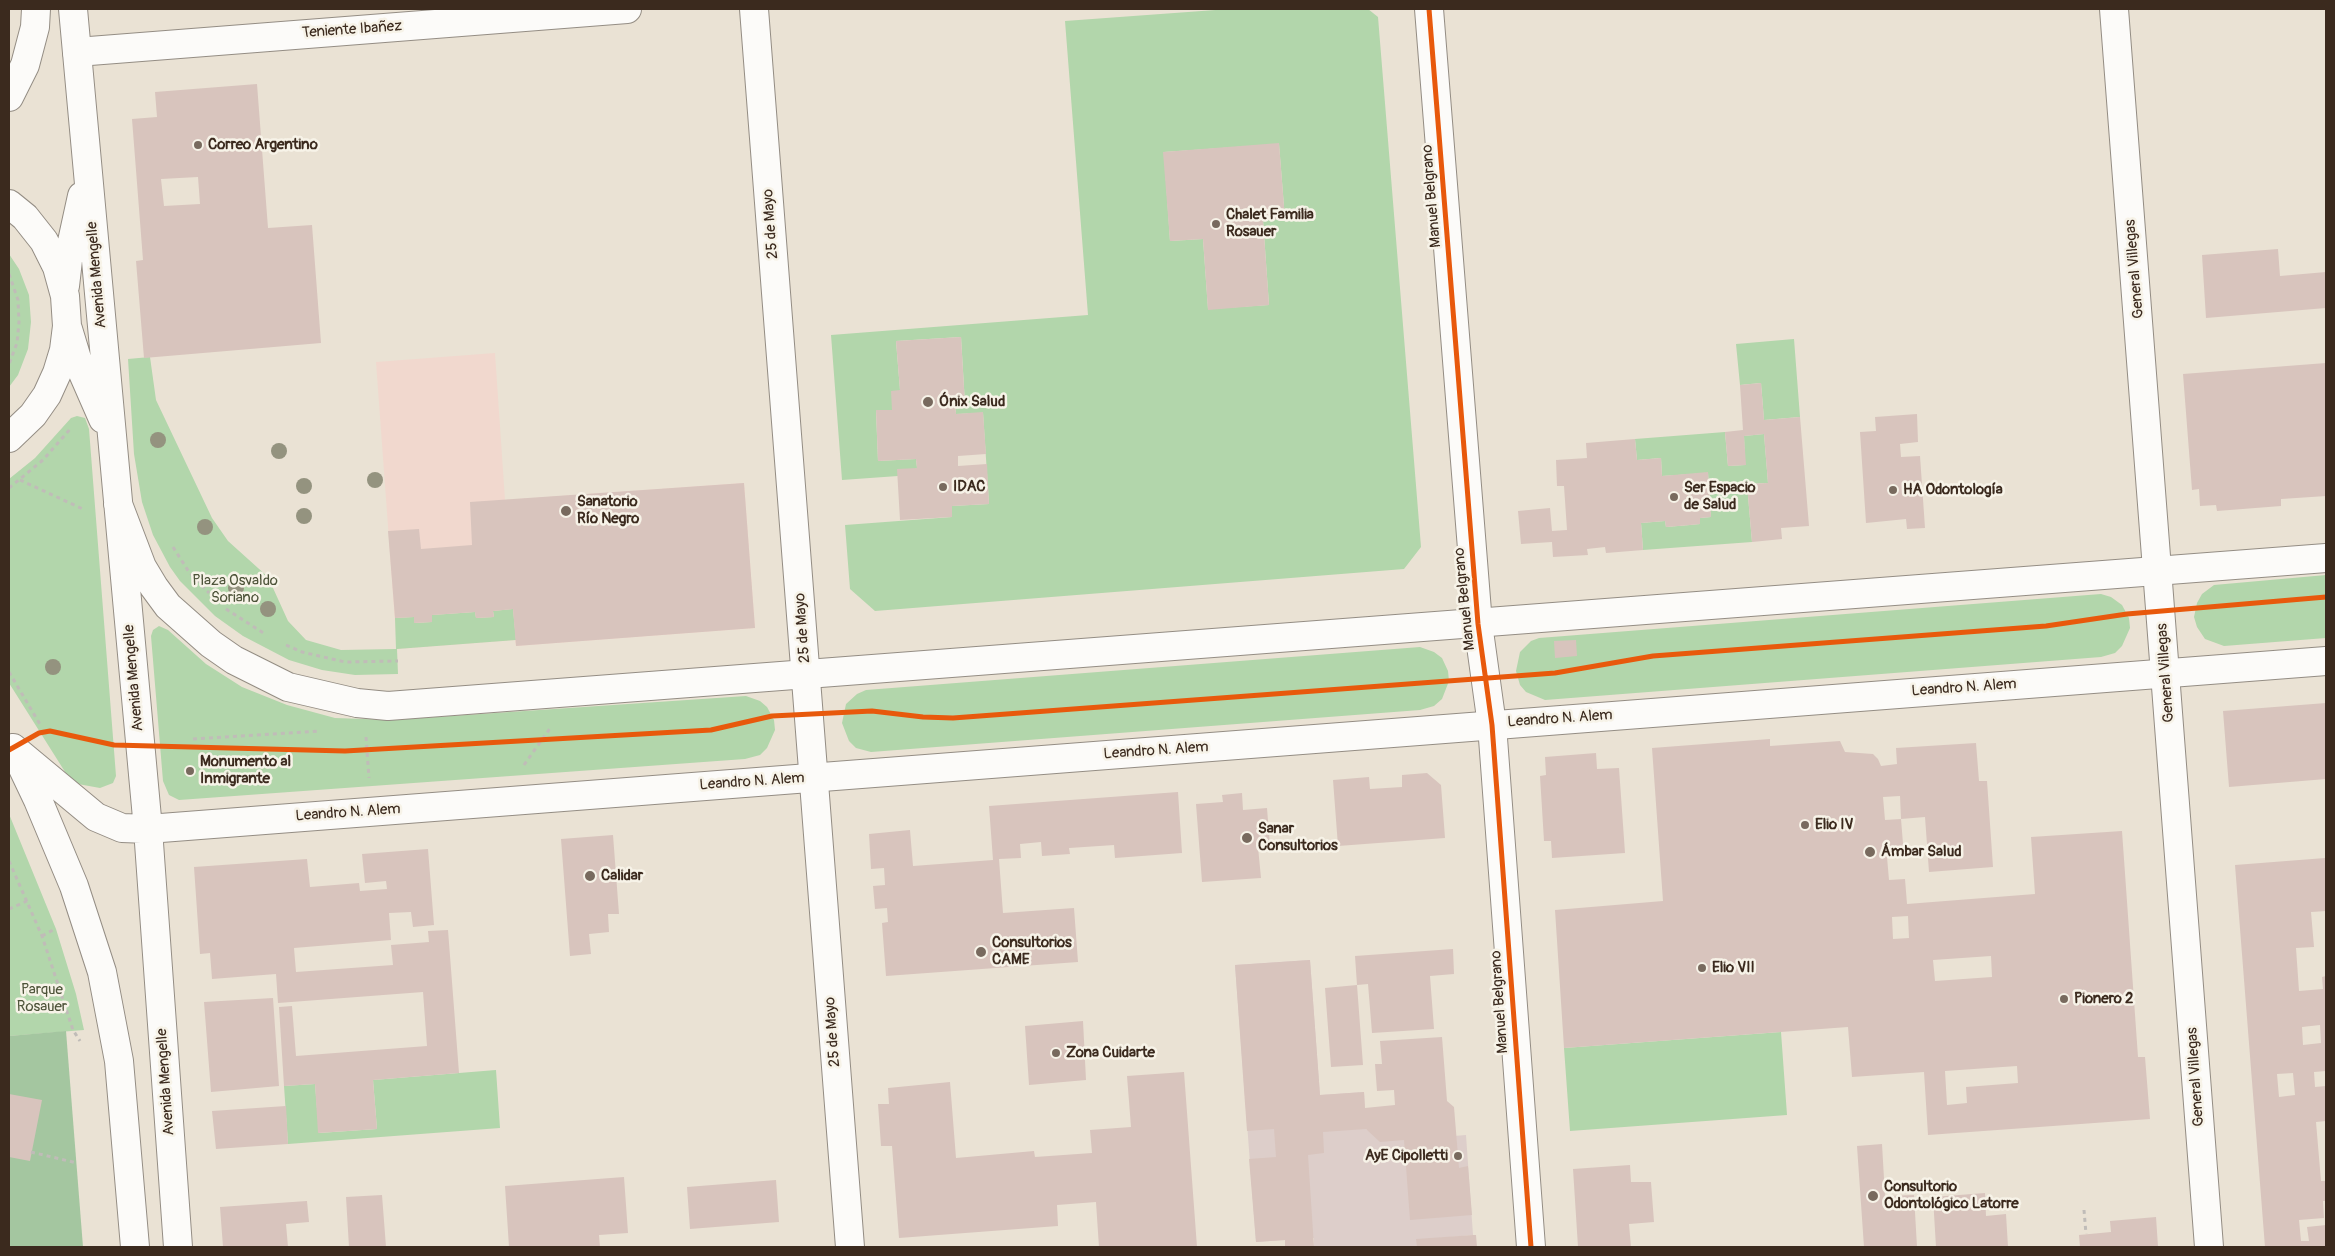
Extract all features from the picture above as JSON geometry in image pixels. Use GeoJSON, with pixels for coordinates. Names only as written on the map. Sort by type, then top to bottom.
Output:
{"type":"FeatureCollection","features":[{"type":"Feature","properties":{"kind":"main road"},"geometry":{"type":"LineString","coordinates":[[12,90],[31,46],[36,9]]}},
{"type":"Feature","properties":{"kind":"main road","name":"Avenida Mengelle"},"geometry":{"type":"LineString","coordinates":[[73,9],[112,439],[106,509],[148,829],[178,1247]]}},
{"type":"Feature","properties":{"kind":"main road","name":"Teniente Ibañez"},"geometry":{"type":"LineString","coordinates":[[77,52],[626,9]]}},
{"type":"Feature","properties":{"kind":"main road","name":"25 de Mayo"},"geometry":{"type":"LineString","coordinates":[[754,9],[850,1247]]}},
{"type":"Feature","properties":{"kind":"main road","name":"Manuel Belgrano"},"geometry":{"type":"LineString","coordinates":[[1429,9],[1478,624],[1492,725],[1531,1247]]}},
{"type":"Feature","properties":{"kind":"main road","name":"General Villegas"},"geometry":{"type":"LineString","coordinates":[[2114,9],[2159,571],[2209,1247]]}},
{"type":"Feature","properties":{"kind":"main road","name":"Avenida Mengelle"},"geometry":{"type":"LineString","coordinates":[[65,296],[68,260],[88,170]]}},
{"type":"Feature","properties":{"kind":"main road"},"geometry":{"type":"LineString","coordinates":[[9,204],[25,217],[44,240],[57,268],[65,296],[67,326],[62,358],[47,395],[33,415],[9,438]]}},
{"type":"Feature","properties":{"kind":"main road"},"geometry":{"type":"LineString","coordinates":[[67,326],[78,362],[112,439]]}},
{"type":"Feature","properties":{"kind":"main road"},"geometry":{"type":"LineString","coordinates":[[106,509],[168,606],[188,626],[234,660],[259,674],[288,687],[357,704],[422,705],[2326,558]]}},
{"type":"Feature","properties":{"kind":"main road","name":"Leandro N. Alem"},"geometry":{"type":"LineString","coordinates":[[11,744],[96,817],[122,828],[148,829],[2326,661]]}},
{"type":"Feature","properties":{"kind":"main road"},"geometry":{"type":"LineString","coordinates":[[11,744],[48,821],[88,923],[110,1003],[119,1061],[135,1247]]}},
{"type":"Feature","properties":{"kind":"path"},"geometry":{"type":"LineString","coordinates":[[9,274],[18,300],[19,322],[17,343],[9,364]]}},
{"type":"Feature","properties":{"kind":"path"},"geometry":{"type":"LineString","coordinates":[[9,488],[43,460],[75,424]]}},
{"type":"Feature","properties":{"kind":"path"},"geometry":{"type":"LineString","coordinates":[[20,480],[106,509]]}},
{"type":"Feature","properties":{"kind":"path"},"geometry":{"type":"LineString","coordinates":[[171,543],[189,572],[210,595]]}},
{"type":"Feature","properties":{"kind":"path"},"geometry":{"type":"LineString","coordinates":[[224,607],[269,637]]}},
{"type":"Feature","properties":{"kind":"path"},"geometry":{"type":"LineString","coordinates":[[282,643],[302,652],[345,662],[398,661]]}},
{"type":"Feature","properties":{"kind":"path"},"geometry":{"type":"LineString","coordinates":[[9,672],[45,732],[11,744]]}},
{"type":"Feature","properties":{"kind":"path"},"geometry":{"type":"LineString","coordinates":[[521,770],[556,721]]}},
{"type":"Feature","properties":{"kind":"path"},"geometry":{"type":"LineString","coordinates":[[366,735],[369,781]]}},
{"type":"Feature","properties":{"kind":"path"},"geometry":{"type":"LineString","coordinates":[[532,741],[552,740]]}},
{"type":"Feature","properties":{"kind":"path"},"geometry":{"type":"LineString","coordinates":[[360,751],[374,750]]}},
{"type":"Feature","properties":{"kind":"path"},"geometry":{"type":"LineString","coordinates":[[9,861],[42,936],[59,982],[72,1030],[88,1049],[119,1061]]}},
{"type":"Feature","properties":{"kind":"path"},"geometry":{"type":"LineString","coordinates":[[9,909],[27,901]]}},
{"type":"Feature","properties":{"kind":"path"},"geometry":{"type":"LineString","coordinates":[[42,936],[56,929]]}},
{"type":"Feature","properties":{"kind":"path"},"geometry":{"type":"LineString","coordinates":[[32,1152],[77,1163]]}},
{"type":"Feature","properties":{"kind":"path"},"geometry":{"type":"LineString","coordinates":[[2084,1210],[2086,1234]]}},
{"type":"Feature","properties":{"kind":"shaded area","name":"Sanatorio Río Negro"},"geometry":{"type":"Polygon","coordinates":[[[495,353],[505,500],[744,483],[755,628],[516,646],[515,640],[397,649],[376,362],[495,353]]]}},
{"type":"Feature","properties":{"kind":"shaded area"},"geometry":{"type":"Polygon","coordinates":[[[1310,960],[1320,1095],[1364,1092],[1366,1129],[1404,1140],[1466,1135],[1473,1235],[1417,1240],[1417,1247],[1314,1247],[1314,1238],[1256,1242],[1235,965],[1310,960]]]}},
{"type":"Feature","properties":{"kind":"green space"},"geometry":{"type":"Polygon","coordinates":[[[1229,9],[1368,9],[1378,17],[1421,547],[1404,569],[875,611],[850,589],[845,525],[952,517],[952,506],[989,504],[983,413],[956,414],[955,405],[965,404],[961,337],[896,341],[900,390],[892,410],[876,411],[878,461],[916,459],[917,468],[898,476],[842,480],[831,335],[1088,315],[1065,21],[1229,9]],[[1279,144],[1164,152],[1170,241],[1203,239],[1208,309],[1269,305],[1263,220],[1285,219],[1279,144]]]}},
{"type":"Feature","properties":{"kind":"green space"},"geometry":{"type":"Polygon","coordinates":[[[9,254],[19,269],[29,295],[31,322],[28,349],[18,375],[9,387],[9,254]]]}},
{"type":"Feature","properties":{"kind":"green space"},"geometry":{"type":"Polygon","coordinates":[[[1794,339],[1800,417],[1764,420],[1761,383],[1740,385],[1736,344],[1794,339]]]}},
{"type":"Feature","properties":{"kind":"green space","name":"Plaza Osvaldo Soriano"},"geometry":{"type":"Polygon","coordinates":[[[150,357],[156,400],[212,518],[228,541],[268,577],[288,621],[306,640],[341,650],[396,649],[395,618],[414,617],[415,623],[432,622],[432,615],[475,612],[476,618],[494,617],[493,611],[513,609],[516,640],[397,649],[398,674],[355,675],[322,670],[289,660],[243,636],[215,616],[180,581],[170,567],[153,535],[142,502],[134,454],[128,359],[150,357]]]}},
{"type":"Feature","properties":{"kind":"green space"},"geometry":{"type":"Polygon","coordinates":[[[77,416],[85,418],[89,429],[116,776],[113,783],[100,788],[78,784],[67,775],[9,683],[9,479],[35,458],[71,418],[77,416]]]}},
{"type":"Feature","properties":{"kind":"green space"},"geometry":{"type":"Polygon","coordinates":[[[1725,432],[1728,466],[1745,465],[1744,436],[1764,434],[1768,483],[1747,484],[1752,542],[1643,550],[1641,523],[1665,521],[1666,527],[1690,525],[1700,524],[1700,518],[1711,517],[1708,473],[1662,476],[1661,458],[1637,460],[1635,439],[1725,432]]]}},
{"type":"Feature","properties":{"kind":"green space"},"geometry":{"type":"Polygon","coordinates":[[[2326,575],[2326,638],[2224,646],[2205,639],[2197,627],[2194,617],[2197,603],[2202,594],[2214,585],[2326,575]]]}},
{"type":"Feature","properties":{"kind":"green space"},"geometry":{"type":"Polygon","coordinates":[[[2101,594],[2111,597],[2122,605],[2129,618],[2130,628],[2122,646],[2115,653],[2101,657],[1545,700],[1526,692],[1520,685],[1516,671],[1520,652],[1531,641],[1539,638],[2101,594]]]}},
{"type":"Feature","properties":{"kind":"green space"},"geometry":{"type":"Polygon","coordinates":[[[159,626],[168,630],[206,664],[242,687],[287,705],[335,718],[392,720],[746,696],[760,701],[767,707],[774,720],[775,730],[767,748],[760,755],[745,759],[179,800],[169,795],[163,781],[151,636],[153,630],[159,626]]]}},
{"type":"Feature","properties":{"kind":"green space"},"geometry":{"type":"Polygon","coordinates":[[[1420,647],[1434,652],[1442,658],[1448,671],[1449,681],[1442,699],[1434,706],[1420,710],[871,752],[856,748],[849,741],[842,723],[846,704],[857,694],[866,690],[1420,647]]]}},
{"type":"Feature","properties":{"kind":"green space","name":"Parque Rosauer"},"geometry":{"type":"Polygon","coordinates":[[[9,814],[56,929],[76,994],[84,1030],[9,1036],[9,814]]]}},
{"type":"Feature","properties":{"kind":"green space"},"geometry":{"type":"Polygon","coordinates":[[[66,1031],[83,1247],[9,1247],[9,1036],[66,1031]]]}},
{"type":"Feature","properties":{"kind":"green space"},"geometry":{"type":"Polygon","coordinates":[[[1781,1032],[1787,1115],[1570,1131],[1564,1048],[1781,1032]]]}},
{"type":"Feature","properties":{"kind":"green space"},"geometry":{"type":"Polygon","coordinates":[[[496,1070],[500,1128],[288,1144],[284,1086],[315,1084],[319,1133],[377,1129],[373,1080],[496,1070]]]}},
{"type":"Feature","properties":{"kind":"building"},"geometry":{"type":"Polygon","coordinates":[[[257,84],[268,228],[312,225],[321,343],[144,358],[136,261],[143,260],[132,119],[157,117],[155,92],[257,84]],[[198,177],[161,179],[164,206],[200,204],[198,177]]]}},
{"type":"Feature","properties":{"kind":"building","name":"Chalet Familia Rosauer"},"geometry":{"type":"Polygon","coordinates":[[[1279,143],[1285,219],[1263,220],[1269,305],[1208,310],[1203,239],[1170,241],[1163,152],[1279,143]]]}},
{"type":"Feature","properties":{"kind":"building"},"geometry":{"type":"Polygon","coordinates":[[[2278,249],[2280,276],[2326,272],[2326,308],[2206,318],[2202,255],[2278,249]]]}},
{"type":"Feature","properties":{"kind":"building","name":"Ónix Salud"},"geometry":{"type":"Polygon","coordinates":[[[961,337],[965,405],[955,405],[956,414],[983,412],[986,454],[958,456],[958,466],[987,464],[989,504],[952,506],[952,517],[900,520],[897,469],[917,468],[916,459],[878,461],[876,410],[892,410],[891,391],[900,390],[896,341],[961,337]]]}},
{"type":"Feature","properties":{"kind":"building"},"geometry":{"type":"Polygon","coordinates":[[[2326,363],[2326,496],[2281,499],[2281,506],[2217,511],[2216,505],[2200,506],[2199,489],[2192,490],[2183,374],[2326,363]]]}},
{"type":"Feature","properties":{"kind":"building"},"geometry":{"type":"Polygon","coordinates":[[[1761,383],[1764,420],[1800,417],[1809,526],[1781,528],[1782,539],[1752,542],[1747,484],[1768,483],[1764,434],[1744,436],[1746,465],[1728,466],[1725,432],[1743,430],[1740,385],[1761,383]]]}},
{"type":"Feature","properties":{"kind":"building","name":"HA Odontología"},"geometry":{"type":"Polygon","coordinates":[[[1917,414],[1918,442],[1900,444],[1901,457],[1920,456],[1925,528],[1907,529],[1906,519],[1866,523],[1860,432],[1876,431],[1875,417],[1917,414]]]}},
{"type":"Feature","properties":{"kind":"building"},"geometry":{"type":"Polygon","coordinates":[[[1635,439],[1637,460],[1661,458],[1662,476],[1708,472],[1711,517],[1700,518],[1700,524],[1690,525],[1666,527],[1665,521],[1641,523],[1643,550],[1606,553],[1605,547],[1587,549],[1588,555],[1553,557],[1552,542],[1521,544],[1518,511],[1550,508],[1552,531],[1567,530],[1564,486],[1557,486],[1556,460],[1587,458],[1586,443],[1635,439]]]}},
{"type":"Feature","properties":{"kind":"building","name":"Sanatorio Río Negro"},"geometry":{"type":"Polygon","coordinates":[[[744,483],[755,628],[516,646],[513,609],[493,611],[494,617],[476,618],[475,612],[432,615],[432,622],[414,623],[414,617],[395,618],[388,531],[419,529],[421,549],[472,545],[470,502],[744,483]]]}},
{"type":"Feature","properties":{"kind":"building"},"geometry":{"type":"Polygon","coordinates":[[[1576,640],[1577,656],[1555,658],[1554,641],[1576,640]]]}},
{"type":"Feature","properties":{"kind":"building"},"geometry":{"type":"Polygon","coordinates":[[[2326,703],[2326,779],[2229,787],[2223,711],[2326,703]]]}},
{"type":"Feature","properties":{"kind":"building"},"geometry":{"type":"Polygon","coordinates":[[[1770,739],[1770,746],[1840,741],[1845,752],[1873,754],[1881,766],[1897,764],[1896,748],[1976,743],[1979,781],[1987,781],[1993,867],[1929,872],[1925,817],[1901,819],[1904,856],[1887,857],[1889,880],[1905,879],[1907,904],[2035,894],[2031,837],[2122,831],[2138,1057],[2145,1057],[2150,1119],[1928,1135],[1924,1072],[1852,1077],[1848,1027],[1564,1048],[1555,910],[1663,901],[1652,748],[1770,739]],[[1900,796],[1883,797],[1885,820],[1901,819],[1900,796]],[[1908,916],[1892,917],[1893,939],[1909,938],[1908,916]],[[1991,956],[1933,960],[1935,981],[1992,977],[1991,956]],[[2017,1066],[1945,1071],[1947,1105],[1967,1103],[1966,1087],[2018,1083],[2017,1066]]]}},
{"type":"Feature","properties":{"kind":"building"},"geometry":{"type":"Polygon","coordinates":[[[1596,753],[1597,769],[1619,768],[1625,853],[1552,858],[1551,841],[1544,841],[1540,776],[1546,775],[1545,757],[1596,753]]]}},
{"type":"Feature","properties":{"kind":"building"},"geometry":{"type":"Polygon","coordinates":[[[1427,773],[1441,785],[1445,838],[1338,846],[1333,780],[1369,777],[1370,789],[1402,787],[1402,775],[1427,773]]]}},
{"type":"Feature","properties":{"kind":"building"},"geometry":{"type":"Polygon","coordinates":[[[1178,792],[1182,853],[1115,858],[1114,845],[1069,848],[1070,854],[1042,856],[1041,842],[1020,844],[1021,858],[999,859],[1003,913],[1074,908],[1078,962],[886,976],[882,923],[888,922],[887,908],[875,909],[873,886],[885,885],[884,868],[871,869],[869,834],[910,830],[913,866],[993,860],[989,806],[1178,792]]]}},
{"type":"Feature","properties":{"kind":"building"},"geometry":{"type":"Polygon","coordinates":[[[1242,793],[1243,810],[1267,808],[1270,846],[1258,847],[1261,878],[1202,882],[1196,804],[1223,802],[1222,795],[1242,793]]]}},
{"type":"Feature","properties":{"kind":"building","name":"Calidar"},"geometry":{"type":"Polygon","coordinates":[[[613,835],[619,914],[608,914],[609,932],[589,934],[591,954],[570,956],[561,839],[613,835]]]}},
{"type":"Feature","properties":{"kind":"building"},"geometry":{"type":"Polygon","coordinates":[[[428,849],[434,925],[413,927],[411,912],[389,913],[391,940],[294,948],[296,972],[393,965],[391,945],[429,942],[428,931],[448,930],[459,1073],[373,1080],[377,1129],[318,1133],[315,1084],[284,1086],[279,1007],[292,1006],[296,1056],[427,1046],[423,992],[278,1003],[276,974],[212,979],[210,953],[200,954],[194,867],[307,859],[310,887],[359,883],[360,891],[387,889],[386,881],[365,883],[362,854],[428,849]]]}},
{"type":"Feature","properties":{"kind":"building"},"geometry":{"type":"Polygon","coordinates":[[[2325,858],[2326,911],[2311,912],[2314,947],[2296,948],[2299,991],[2323,989],[2322,977],[2326,976],[2326,1071],[2314,1072],[2315,1087],[2326,1086],[2326,1121],[2316,1122],[2321,1181],[2326,1181],[2326,1201],[2323,1201],[2324,1218],[2299,1220],[2301,1241],[2309,1241],[2307,1227],[2326,1225],[2326,1247],[2265,1247],[2235,865],[2325,858]],[[2320,1025],[2302,1027],[2303,1045],[2321,1043],[2320,1025]],[[2293,1073],[2277,1074],[2279,1097],[2295,1095],[2293,1073]]]}},
{"type":"Feature","properties":{"kind":"building"},"geometry":{"type":"Polygon","coordinates":[[[1453,949],[1454,974],[1430,976],[1434,1029],[1372,1033],[1368,984],[1357,985],[1355,956],[1453,949]]]}},
{"type":"Feature","properties":{"kind":"building"},"geometry":{"type":"Polygon","coordinates":[[[1310,960],[1320,1095],[1364,1092],[1365,1108],[1395,1105],[1394,1090],[1377,1091],[1375,1064],[1382,1064],[1380,1041],[1442,1037],[1447,1101],[1454,1107],[1459,1168],[1468,1166],[1472,1215],[1410,1220],[1404,1140],[1380,1142],[1366,1129],[1323,1132],[1324,1153],[1308,1155],[1314,1247],[1285,1247],[1285,1240],[1256,1242],[1249,1159],[1276,1157],[1274,1129],[1247,1131],[1235,965],[1310,960]]]}},
{"type":"Feature","properties":{"kind":"building"},"geometry":{"type":"Polygon","coordinates":[[[1357,985],[1363,1065],[1331,1067],[1325,988],[1357,985]]]}},
{"type":"Feature","properties":{"kind":"building"},"geometry":{"type":"Polygon","coordinates":[[[273,998],[279,1086],[211,1092],[204,1002],[273,998]]]}},
{"type":"Feature","properties":{"kind":"building","name":"Zona Cuidarte"},"geometry":{"type":"Polygon","coordinates":[[[1083,1021],[1086,1080],[1029,1085],[1025,1026],[1083,1021]]]}},
{"type":"Feature","properties":{"kind":"building"},"geometry":{"type":"Polygon","coordinates":[[[1184,1072],[1197,1247],[1099,1247],[1096,1202],[1057,1205],[1058,1226],[899,1238],[892,1146],[881,1146],[878,1104],[889,1104],[888,1088],[950,1082],[956,1158],[1034,1151],[1035,1157],[1092,1153],[1090,1130],[1131,1127],[1127,1076],[1184,1072]]]}},
{"type":"Feature","properties":{"kind":"building"},"geometry":{"type":"Polygon","coordinates":[[[9,1094],[42,1100],[30,1161],[9,1157],[9,1094]]]}},
{"type":"Feature","properties":{"kind":"building"},"geometry":{"type":"Polygon","coordinates":[[[286,1106],[288,1144],[216,1149],[212,1111],[286,1106]]]}},
{"type":"Feature","properties":{"kind":"building","name":"Consultorio Odontológico Latorre"},"geometry":{"type":"Polygon","coordinates":[[[1882,1144],[1885,1196],[1914,1195],[1917,1247],[1864,1247],[1857,1146],[1882,1144]]]}},
{"type":"Feature","properties":{"kind":"building"},"geometry":{"type":"Polygon","coordinates":[[[1630,1165],[1631,1182],[1651,1182],[1654,1222],[1629,1224],[1631,1247],[1578,1247],[1573,1169],[1630,1165]]]}},
{"type":"Feature","properties":{"kind":"building"},"geometry":{"type":"Polygon","coordinates":[[[624,1177],[628,1233],[599,1235],[600,1247],[509,1247],[505,1186],[624,1177]]]}},
{"type":"Feature","properties":{"kind":"building"},"geometry":{"type":"Polygon","coordinates":[[[776,1180],[779,1222],[690,1229],[687,1187],[776,1180]]]}},
{"type":"Feature","properties":{"kind":"building"},"geometry":{"type":"Polygon","coordinates":[[[1985,1193],[1986,1216],[2006,1214],[2008,1247],[1936,1247],[1933,1197],[1985,1193]]]}},
{"type":"Feature","properties":{"kind":"building"},"geometry":{"type":"Polygon","coordinates":[[[382,1195],[386,1247],[349,1247],[346,1197],[382,1195]]]}},
{"type":"Feature","properties":{"kind":"building"},"geometry":{"type":"Polygon","coordinates":[[[307,1201],[309,1222],[286,1224],[288,1247],[223,1247],[220,1207],[307,1201]]]}},
{"type":"Feature","properties":{"kind":"building"},"geometry":{"type":"Polygon","coordinates":[[[2156,1217],[2158,1247],[2080,1247],[2079,1235],[2111,1232],[2110,1221],[2156,1217]]]}},
{"type":"Feature","properties":{"kind":"building"},"geometry":{"type":"Polygon","coordinates":[[[1476,1235],[1477,1247],[1417,1247],[1416,1239],[1476,1235]]]}},
{"type":"Feature","properties":{"kind":"cycle path"},"geometry":{"type":"LineString","coordinates":[[1429,9],[1478,624],[1492,725],[1531,1247]]}},
{"type":"Feature","properties":{"kind":"cycle path"},"geometry":{"type":"LineString","coordinates":[[9,750],[39,733],[50,731],[114,745],[345,751],[711,730],[772,716],[872,711],[923,717],[953,718],[1555,673],[1653,656],[2046,626],[2127,614],[2326,597]]}},
{"type":"Feature","properties":{"kind":"place","name":"Correo Argentino"},"geometry":{"type":"Point","coordinates":[198,145]}},
{"type":"Feature","properties":{"kind":"place","name":"Chalet Familia Rosauer"},"geometry":{"type":"Point","coordinates":[1216,224]}},
{"type":"Feature","properties":{"kind":"place","name":"Ónix Salud"},"geometry":{"type":"Point","coordinates":[928,402]}},
{"type":"Feature","properties":{"kind":"place","name":"IDAC"},"geometry":{"type":"Point","coordinates":[943,487]}},
{"type":"Feature","properties":{"kind":"place","name":"HA Odontología"},"geometry":{"type":"Point","coordinates":[1893,490]}},
{"type":"Feature","properties":{"kind":"place","name":"Ser Espacio de Salud"},"geometry":{"type":"Point","coordinates":[1674,497]}},
{"type":"Feature","properties":{"kind":"place","name":"Sanatorio Río Negro"},"geometry":{"type":"Point","coordinates":[566,511]}},
{"type":"Feature","properties":{"kind":"place","name":"Monumento al Inmigrante"},"geometry":{"type":"Point","coordinates":[190,771]}},
{"type":"Feature","properties":{"kind":"place","name":"Elio IV"},"geometry":{"type":"Point","coordinates":[1805,825]}},
{"type":"Feature","properties":{"kind":"place","name":"Sanar Consultorios"},"geometry":{"type":"Point","coordinates":[1247,838]}},
{"type":"Feature","properties":{"kind":"place","name":"Ámbar Salud"},"geometry":{"type":"Point","coordinates":[1870,852]}},
{"type":"Feature","properties":{"kind":"place","name":"Calidar"},"geometry":{"type":"Point","coordinates":[590,876]}},
{"type":"Feature","properties":{"kind":"place","name":"Consultorios CAME"},"geometry":{"type":"Point","coordinates":[981,952]}},
{"type":"Feature","properties":{"kind":"place","name":"Elio VII"},"geometry":{"type":"Point","coordinates":[1702,968]}},
{"type":"Feature","properties":{"kind":"place","name":"Pionero 2"},"geometry":{"type":"Point","coordinates":[2064,999]}},
{"type":"Feature","properties":{"kind":"place","name":"Zona Cuidarte"},"geometry":{"type":"Point","coordinates":[1056,1053]}},
{"type":"Feature","properties":{"kind":"place","name":"AyE Cipolletti"},"geometry":{"type":"Point","coordinates":[1458,1156]}},
{"type":"Feature","properties":{"kind":"place","name":"Consultorio Odontológico Latorre"},"geometry":{"type":"Point","coordinates":[1873,1196]}}]}
